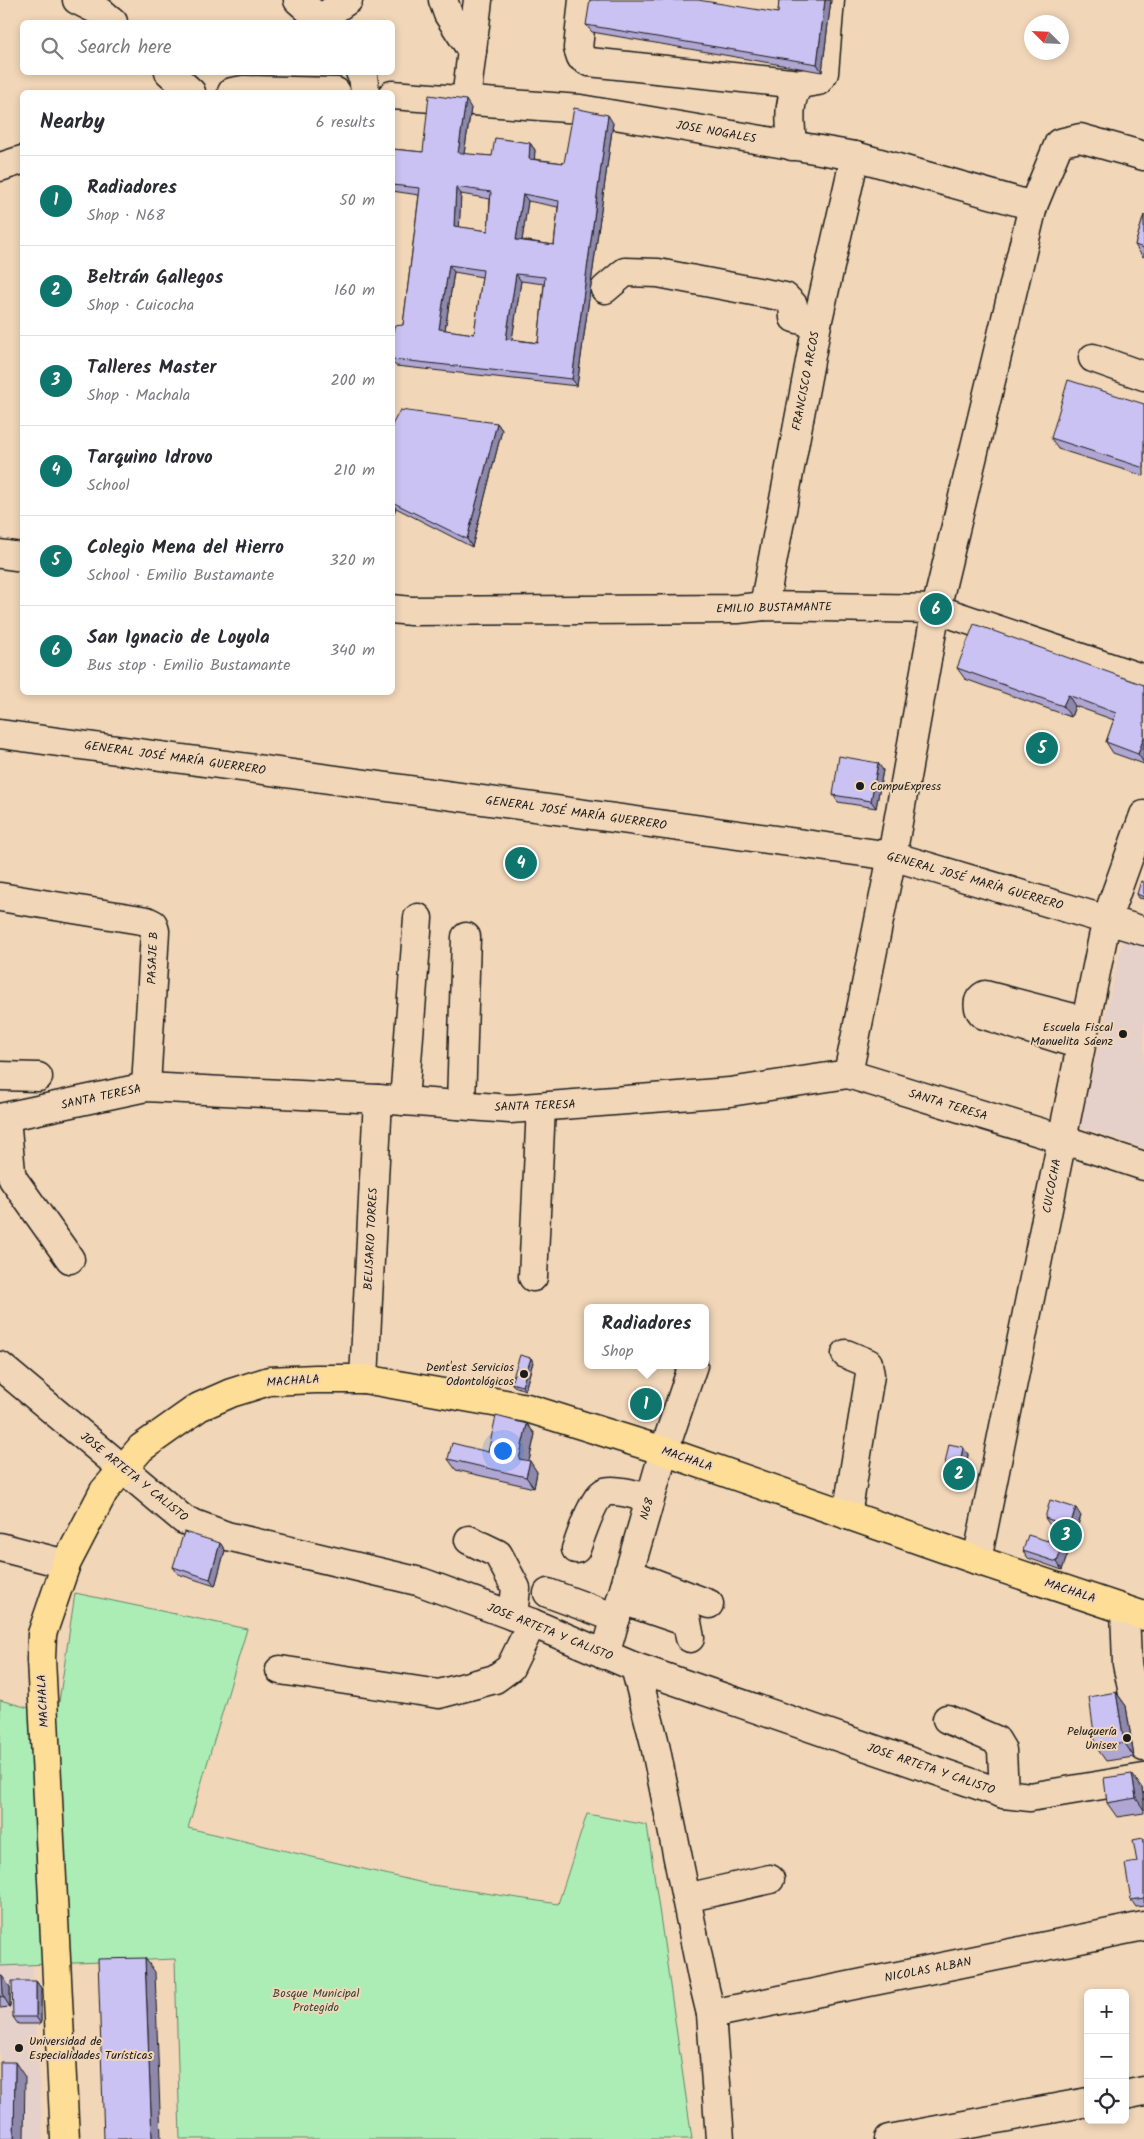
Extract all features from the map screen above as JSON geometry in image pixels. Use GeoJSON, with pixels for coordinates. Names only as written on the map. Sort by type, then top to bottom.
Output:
{"type":"FeatureCollection","features":[{"type":"Feature","properties":{"kind":"main road","name":"MACHALA"},"geometry":{"type":"LineString","coordinates":[[65,2139],[41,1659],[42,1634],[66,1564],[104,1491],[141,1448],[199,1407],[231,1393],[269,1381],[364,1379],[527,1408],[664,1451],[1134,1613]]}},
{"type":"Feature","properties":{"kind":"street"},"geometry":{"type":"LineString","coordinates":[[298,0],[320,20]]}},
{"type":"Feature","properties":{"kind":"street"},"geometry":{"type":"LineString","coordinates":[[322,20],[348,0]]}},
{"type":"Feature","properties":{"kind":"street"},"geometry":{"type":"LineString","coordinates":[[443,0],[448,14],[472,51]]}},
{"type":"Feature","properties":{"kind":"street"},"geometry":{"type":"LineString","coordinates":[[466,100],[478,0]]}},
{"type":"Feature","properties":{"kind":"street"},"geometry":{"type":"LineString","coordinates":[[583,0],[578,48],[581,57],[589,62],[800,84],[818,82],[824,72],[830,0]]}},
{"type":"Feature","properties":{"kind":"street"},"geometry":{"type":"LineString","coordinates":[[171,75],[189,90]]}},
{"type":"Feature","properties":{"kind":"street"},"geometry":{"type":"LineString","coordinates":[[362,75],[365,90]]}},
{"type":"Feature","properties":{"kind":"street"},"geometry":{"type":"LineString","coordinates":[[792,146],[791,104],[796,88],[800,84]]}},
{"type":"Feature","properties":{"kind":"street","name":"JOSE NOGALES"},"geometry":{"type":"LineString","coordinates":[[395,95],[580,109],[855,156],[1033,206]]}},
{"type":"Feature","properties":{"kind":"street"},"geometry":{"type":"LineString","coordinates":[[848,1074],[892,856],[936,609],[1033,206],[1059,142],[1080,138],[1144,156]]}},
{"type":"Feature","properties":{"kind":"street","name":"FRANCISCO ARCOS"},"geometry":{"type":"LineString","coordinates":[[764,606],[817,324],[855,156]]}},
{"type":"Feature","properties":{"kind":"street"},"geometry":{"type":"LineString","coordinates":[[0,167],[20,161]]}},
{"type":"Feature","properties":{"kind":"street"},"geometry":{"type":"LineString","coordinates":[[605,289],[625,272],[658,272],[785,297],[793,305],[794,318],[817,324]]}},
{"type":"Feature","properties":{"kind":"street"},"geometry":{"type":"LineString","coordinates":[[1093,358],[1144,376]]}},
{"type":"Feature","properties":{"kind":"street"},"geometry":{"type":"LineString","coordinates":[[0,554],[20,558]]}},
{"type":"Feature","properties":{"kind":"street","name":"EMILIO BUSTAMANTE"},"geometry":{"type":"LineString","coordinates":[[395,610],[411,612],[738,609],[764,606],[936,609],[1144,679]]}},
{"type":"Feature","properties":{"kind":"street","name":"GENERAL JOSÉ MARÍA GUERRERO"},"geometry":{"type":"LineString","coordinates":[[0,734],[892,856],[1144,931]]}},
{"type":"Feature","properties":{"kind":"street","name":"CUICOCHA"},"geometry":{"type":"LineString","coordinates":[[977,1560],[1107,919],[1144,816]]}},
{"type":"Feature","properties":{"kind":"street","name":"PASAJE B"},"geometry":{"type":"LineString","coordinates":[[0,896],[153,924],[155,931],[146,1088]]}},
{"type":"Feature","properties":{"kind":"street","name":"BELISARIO TORRES"},"geometry":{"type":"LineString","coordinates":[[364,1379],[391,1100],[418,918]]}},
{"type":"Feature","properties":{"kind":"street"},"geometry":{"type":"LineString","coordinates":[[461,1105],[466,937]]}},
{"type":"Feature","properties":{"kind":"street","name":"SANTA TERESA"},"geometry":{"type":"LineString","coordinates":[[3,1118],[146,1088],[391,1100],[510,1109],[730,1092],[848,1074],[1144,1166]]}},
{"type":"Feature","properties":{"kind":"street"},"geometry":{"type":"LineString","coordinates":[[0,1076],[38,1077]]}},
{"type":"Feature","properties":{"kind":"street"},"geometry":{"type":"LineString","coordinates":[[533,1277],[541,1107]]}},
{"type":"Feature","properties":{"kind":"street"},"geometry":{"type":"LineString","coordinates":[[3,1118],[13,1179],[70,1259]]}},
{"type":"Feature","properties":{"kind":"street"},"geometry":{"type":"LineString","coordinates":[[846,1354],[868,1363],[870,1375],[847,1515]]}},
{"type":"Feature","properties":{"kind":"street","name":"JOSE ARTETA Y CALISTO"},"geometry":{"type":"LineString","coordinates":[[0,1366],[184,1520],[205,1529],[227,1536],[421,1582],[522,1619],[635,1667],[1004,1794],[1030,1797],[1144,1778]]}},
{"type":"Feature","properties":{"kind":"street","name":"N68"},"geometry":{"type":"LineString","coordinates":[[606,1655],[664,1451],[692,1369]]}},
{"type":"Feature","properties":{"kind":"street"},"geometry":{"type":"LineString","coordinates":[[576,1549],[596,1500],[603,1493],[610,1491],[650,1499]]}},
{"type":"Feature","properties":{"kind":"street"},"geometry":{"type":"LineString","coordinates":[[280,1670],[439,1694],[495,1679],[510,1668],[522,1619],[516,1588],[498,1554],[469,1540]]}},
{"type":"Feature","properties":{"kind":"street"},"geometry":{"type":"LineString","coordinates":[[0,1548],[66,1564]]}},
{"type":"Feature","properties":{"kind":"street"},"geometry":{"type":"LineString","coordinates":[[628,1573],[709,1604]]}},
{"type":"Feature","properties":{"kind":"street"},"geometry":{"type":"LineString","coordinates":[[548,1594],[687,1622],[690,1638]]}},
{"type":"Feature","properties":{"kind":"street"},"geometry":{"type":"LineString","coordinates":[[1134,1613],[1127,1664],[1144,1746]]}},
{"type":"Feature","properties":{"kind":"street"},"geometry":{"type":"LineString","coordinates":[[635,1667],[654,1740],[711,2014],[720,2139]]}},
{"type":"Feature","properties":{"kind":"street"},"geometry":{"type":"LineString","coordinates":[[947,1719],[996,1740],[1000,1745],[1002,1750],[1004,1794]]}},
{"type":"Feature","properties":{"kind":"street"},"geometry":{"type":"LineString","coordinates":[[686,1898],[770,1878]]}},
{"type":"Feature","properties":{"kind":"street","name":"NICOLAS ALBAN"},"geometry":{"type":"LineString","coordinates":[[711,2014],[1144,1926]]}},
{"type":"Feature","properties":{"kind":"street"},"geometry":{"type":"LineString","coordinates":[[1129,2094],[1144,2091]]}},
{"type":"Feature","properties":{"kind":"street"},"geometry":{"type":"LineString","coordinates":[[888,2139],[1084,2103]]}},
{"type":"Feature","properties":{"kind":"shaded area","name":"Escuela Fiscal Manuelita Sáenz"},"geometry":{"type":"Polygon","coordinates":[[[1124,934],[1144,941],[1144,1148],[1080,1127],[1124,934]]]}},
{"type":"Feature","properties":{"kind":"shaded area","name":"Universidad de Especialidades Turísticas"},"geometry":{"type":"Polygon","coordinates":[[[32,1956],[43,2139],[0,2139],[0,1958],[32,1956]]]}},
{"type":"Feature","properties":{"kind":"green space","name":"Bosque Municipal Protegido"},"geometry":{"type":"Polygon","coordinates":[[[75,1593],[247,1629],[188,1828],[432,1885],[558,1904],[587,1814],[647,1825],[692,2139],[180,2139],[175,1959],[0,1966],[0,1700],[57,1716],[75,1593]]]}},
{"type":"Feature","properties":{"kind":"building"},"geometry":{"type":"Polygon","coordinates":[[[590,0],[698,0],[778,13],[779,0],[825,0],[817,64],[586,25],[590,0]]]}},
{"type":"Feature","properties":{"kind":"building"},"geometry":{"type":"Polygon","coordinates":[[[429,95],[466,100],[458,153],[492,156],[495,138],[530,143],[529,159],[564,163],[574,108],[608,115],[572,379],[395,359],[395,326],[403,325],[420,188],[395,185],[395,149],[423,152],[429,95]],[[456,187],[454,226],[488,231],[491,192],[456,187]],[[523,194],[516,240],[554,245],[559,201],[523,194]],[[449,265],[439,329],[474,334],[483,270],[449,265]],[[516,274],[506,339],[538,343],[545,277],[516,274]]]}},
{"type":"Feature","properties":{"kind":"building"},"geometry":{"type":"Polygon","coordinates":[[[1144,215],[1144,248],[1135,245],[1144,215]]]}},
{"type":"Feature","properties":{"kind":"building"},"geometry":{"type":"Polygon","coordinates":[[[1068,380],[1144,404],[1144,468],[1051,438],[1068,380]]]}},
{"type":"Feature","properties":{"kind":"building"},"geometry":{"type":"Polygon","coordinates":[[[400,410],[497,423],[467,539],[395,503],[395,419],[400,410]]]}},
{"type":"Feature","properties":{"kind":"building"},"geometry":{"type":"Polygon","coordinates":[[[974,624],[1144,685],[1144,737],[1138,754],[1106,742],[1116,713],[1068,695],[1063,706],[957,668],[974,624]]]}},
{"type":"Feature","properties":{"kind":"building","name":"CompuExpress"},"geometry":{"type":"Polygon","coordinates":[[[839,756],[878,763],[871,801],[833,795],[839,756]]]}},
{"type":"Feature","properties":{"kind":"building"},"geometry":{"type":"Polygon","coordinates":[[[1141,881],[1144,882],[1144,897],[1137,894],[1141,881]]]}},
{"type":"Feature","properties":{"kind":"building","name":"Dent'est Servicios Odontológicos"},"geometry":{"type":"Polygon","coordinates":[[[520,1355],[531,1358],[522,1386],[511,1383],[520,1355]]]}},
{"type":"Feature","properties":{"kind":"building"},"geometry":{"type":"Polygon","coordinates":[[[638,1389],[656,1396],[650,1413],[631,1406],[638,1389]]]}},
{"type":"Feature","properties":{"kind":"building"},"geometry":{"type":"Polygon","coordinates":[[[496,1416],[527,1424],[519,1459],[530,1461],[526,1477],[448,1459],[452,1443],[488,1452],[496,1416]]]}},
{"type":"Feature","properties":{"kind":"building"},"geometry":{"type":"Polygon","coordinates":[[[949,1444],[963,1447],[961,1458],[965,1459],[961,1477],[943,1474],[949,1444]]]}},
{"type":"Feature","properties":{"kind":"building"},"geometry":{"type":"Polygon","coordinates":[[[1050,1500],[1076,1508],[1057,1562],[1023,1551],[1028,1535],[1048,1541],[1054,1521],[1045,1518],[1050,1500]]]}},
{"type":"Feature","properties":{"kind":"building"},"geometry":{"type":"Polygon","coordinates":[[[184,1532],[220,1543],[210,1579],[173,1567],[184,1532]]]}},
{"type":"Feature","properties":{"kind":"building"},"geometry":{"type":"Polygon","coordinates":[[[1116,1692],[1124,1742],[1096,1747],[1089,1697],[1116,1692]]]}},
{"type":"Feature","properties":{"kind":"building"},"geometry":{"type":"Polygon","coordinates":[[[1132,1774],[1136,1798],[1107,1803],[1104,1778],[1132,1774]]]}},
{"type":"Feature","properties":{"kind":"building"},"geometry":{"type":"Polygon","coordinates":[[[1143,1838],[1144,1898],[1131,1900],[1125,1864],[1137,1862],[1133,1840],[1143,1838]]]}},
{"type":"Feature","properties":{"kind":"building"},"geometry":{"type":"Polygon","coordinates":[[[145,1958],[152,2139],[104,2139],[98,1959],[145,1958]]]}},
{"type":"Feature","properties":{"kind":"building"},"geometry":{"type":"Polygon","coordinates":[[[0,1976],[2,1976],[3,1996],[0,1997],[0,1976]]]}},
{"type":"Feature","properties":{"kind":"building"},"geometry":{"type":"Polygon","coordinates":[[[12,1981],[36,1981],[36,2017],[13,2017],[12,1981]]]}},
{"type":"Feature","properties":{"kind":"building"},"geometry":{"type":"Polygon","coordinates":[[[0,2062],[15,2062],[14,2139],[0,2139],[0,2062]]]}},
{"type":"Feature","properties":{"kind":"place","name":"San Ignacio de Loyola"},"geometry":{"type":"Point","coordinates":[936,609]}},
{"type":"Feature","properties":{"kind":"place","name":"Colegio Mena del Hierro"},"geometry":{"type":"Point","coordinates":[1042,748]}},
{"type":"Feature","properties":{"kind":"place","name":"CompuExpress"},"geometry":{"type":"Point","coordinates":[860,786]}},
{"type":"Feature","properties":{"kind":"place","name":"Tarquino Idrovo"},"geometry":{"type":"Point","coordinates":[521,863]}},
{"type":"Feature","properties":{"kind":"place","name":"Escuela Fiscal Manuelita Sáenz"},"geometry":{"type":"Point","coordinates":[1123,1034]}},
{"type":"Feature","properties":{"kind":"place","name":"Dent'est Servicios Odontológicos"},"geometry":{"type":"Point","coordinates":[524,1374]}},
{"type":"Feature","properties":{"kind":"place","name":"Radiadores"},"geometry":{"type":"Point","coordinates":[646,1404]}},
{"type":"Feature","properties":{"kind":"place","name":"Beltrán Gallegos"},"geometry":{"type":"Point","coordinates":[959,1474]}},
{"type":"Feature","properties":{"kind":"place","name":"Talleres Master"},"geometry":{"type":"Point","coordinates":[1066,1535]}},
{"type":"Feature","properties":{"kind":"place","name":"Peluquería Unisex"},"geometry":{"type":"Point","coordinates":[1127,1738]}},
{"type":"Feature","properties":{"kind":"place","name":"Universidad de Especialidades Turísticas"},"geometry":{"type":"Point","coordinates":[19,2048]}}]}
